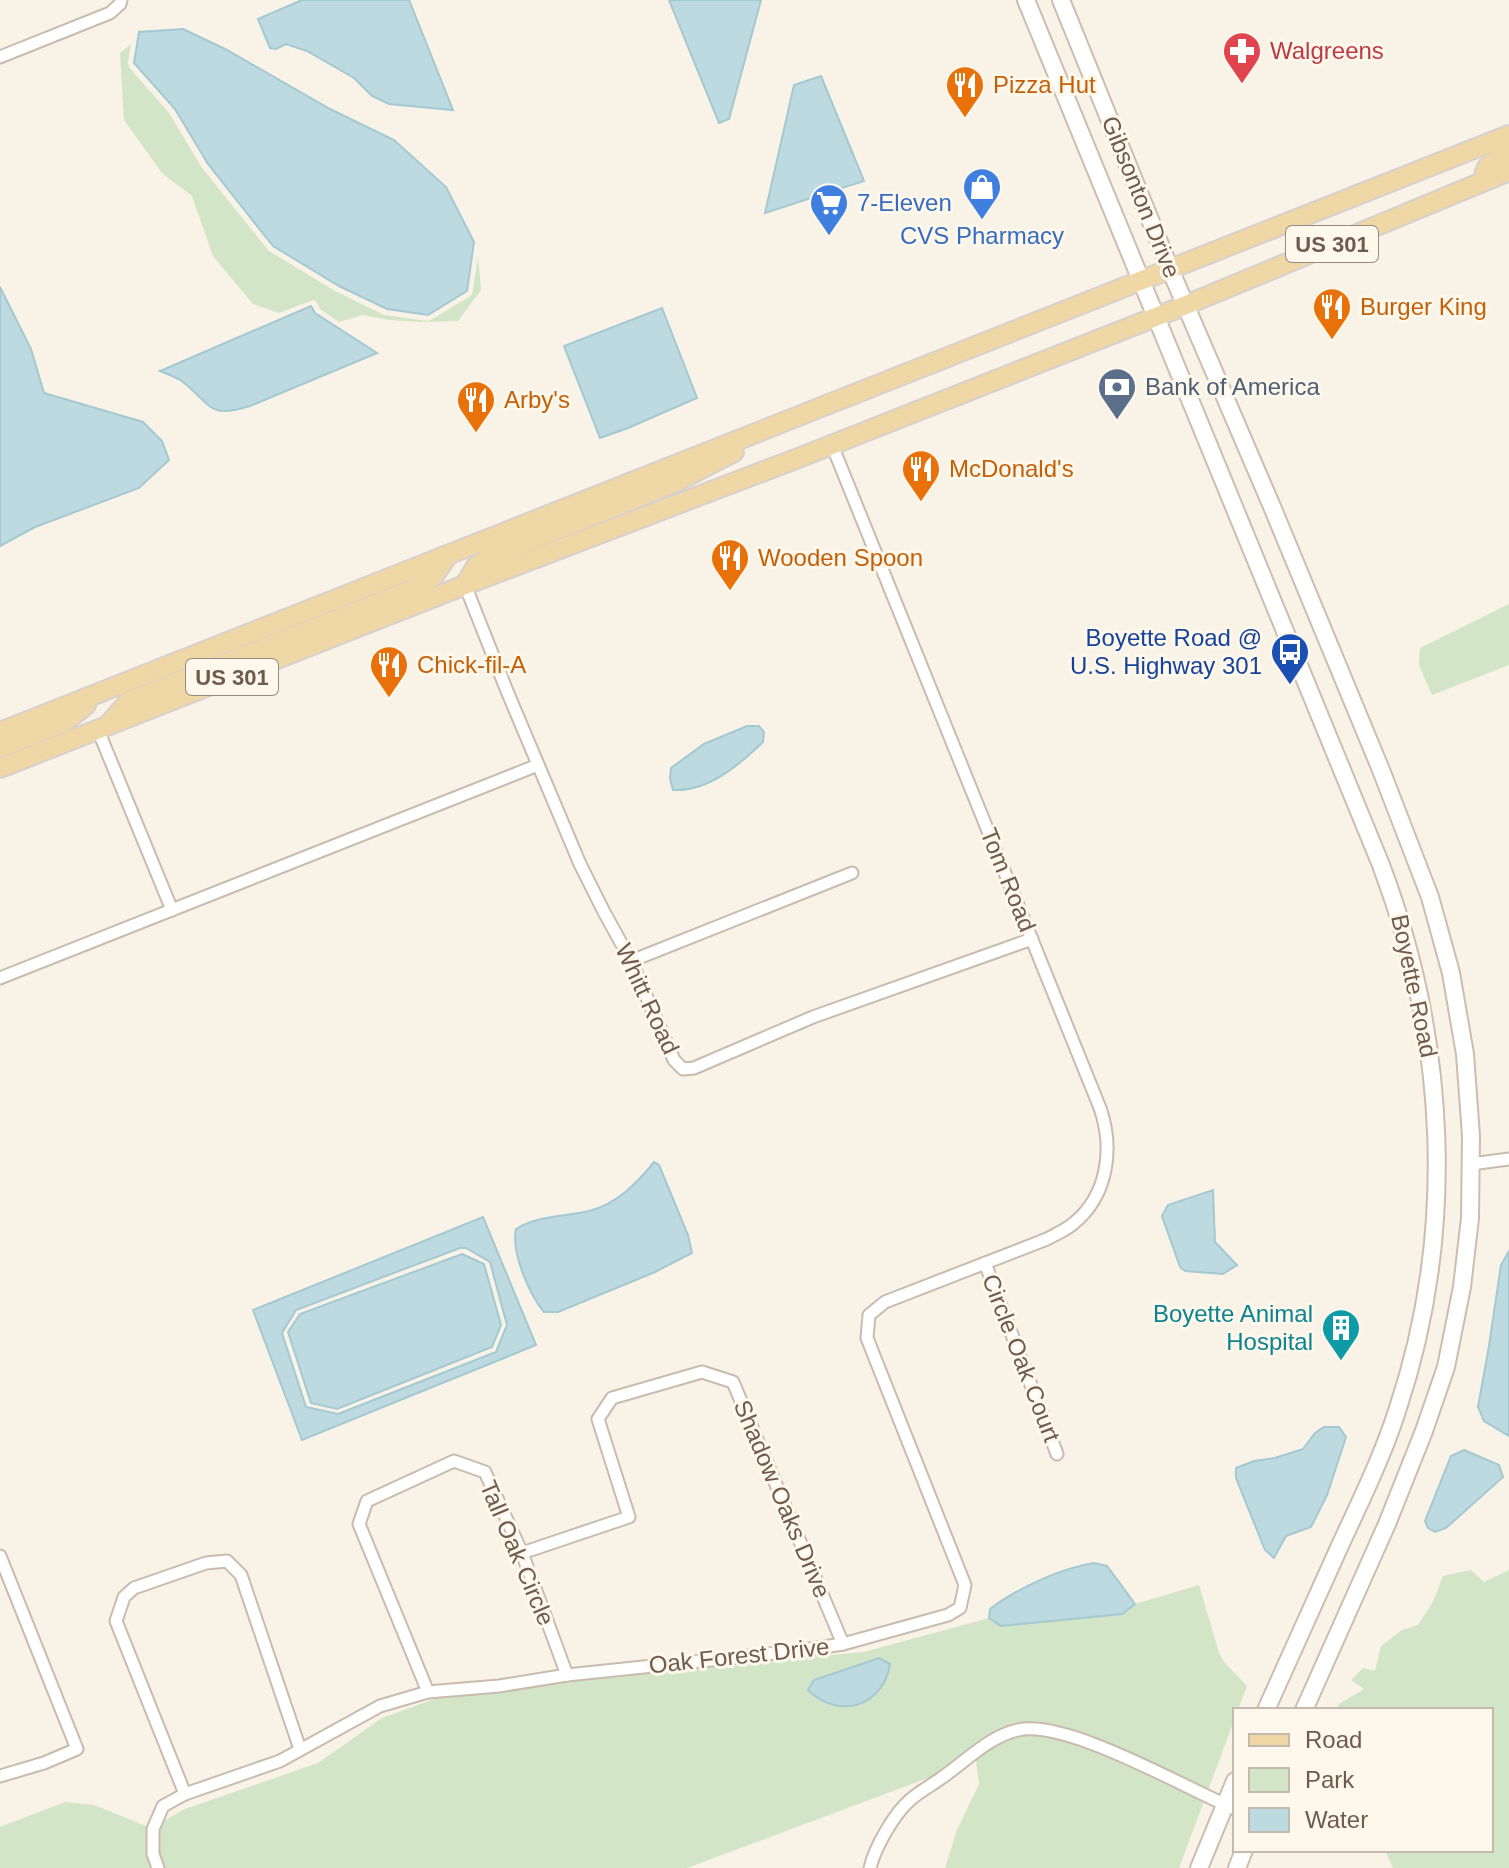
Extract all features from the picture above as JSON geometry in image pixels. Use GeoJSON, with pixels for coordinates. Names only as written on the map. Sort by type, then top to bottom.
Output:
{"type":"FeatureCollection","features":[{"type":"Feature","properties":{"kind":"main road","name":"Gibsonton Drive"},"geometry":{"type":"LineString","coordinates":[[1026,0],[1140,281]]}},
{"type":"Feature","properties":{"kind":"main road","name":"Gibsonton Drive"},"geometry":{"type":"LineString","coordinates":[[1061,0],[1186,305]]}},
{"type":"Feature","properties":{"kind":"main road","name":"US 301"},"geometry":{"type":"LineString","coordinates":[[0,732],[1509,135]]}},
{"type":"Feature","properties":{"kind":"main road"},"geometry":{"type":"LineString","coordinates":[[1484,181],[1485,169],[1489,164],[1509,154]]}},
{"type":"Feature","properties":{"kind":"main road","name":"US 301"},"geometry":{"type":"LineString","coordinates":[[0,768],[1156,317],[1509,171]]}},
{"type":"Feature","properties":{"kind":"main road","name":"Boyette Road"},"geometry":{"type":"LineString","coordinates":[[1140,281],[1394,899],[1423,1008],[1432,1066],[1437,1195],[1432,1256],[1407,1379],[1357,1508],[1267,1708]]}},
{"type":"Feature","properties":{"kind":"main road","name":"Boyette Road"},"geometry":{"type":"LineString","coordinates":[[1186,305],[1375,756],[1430,897],[1458,1007],[1469,1093],[1470,1218],[1462,1287],[1446,1367],[1387,1524],[1305,1708]]}},
{"type":"Feature","properties":{"kind":"main road"},"geometry":{"type":"LineString","coordinates":[[465,585],[476,566],[491,556],[672,484],[728,456],[757,433]]}},
{"type":"Feature","properties":{"kind":"main road"},"geometry":{"type":"LineString","coordinates":[[102,728],[129,701],[410,590],[433,577],[448,555]]}},
{"type":"Feature","properties":{"kind":"main road"},"geometry":{"type":"LineString","coordinates":[[0,748],[63,723],[101,693]]}},
{"type":"Feature","properties":{"kind":"main road"},"geometry":{"type":"LineString","coordinates":[[1199,1868],[1230,1806]]}},
{"type":"Feature","properties":{"kind":"street"},"geometry":{"type":"LineString","coordinates":[[0,57],[110,13],[121,0]]}},
{"type":"Feature","properties":{"kind":"street","name":"Tom Road"},"geometry":{"type":"LineString","coordinates":[[832,445],[1102,1116],[1108,1147],[1100,1187],[1075,1222],[1047,1239],[985,1263]]}},
{"type":"Feature","properties":{"kind":"street","name":"Whitt Road"},"geometry":{"type":"LineString","coordinates":[[465,585],[580,864],[631,961],[674,1060],[683,1069],[813,1017],[1032,939]]}},
{"type":"Feature","properties":{"kind":"street"},"geometry":{"type":"LineString","coordinates":[[102,728],[172,910]]}},
{"type":"Feature","properties":{"kind":"street"},"geometry":{"type":"LineString","coordinates":[[0,978],[538,765]]}},
{"type":"Feature","properties":{"kind":"street"},"geometry":{"type":"LineString","coordinates":[[631,961],[852,873]]}},
{"type":"Feature","properties":{"kind":"street"},"geometry":{"type":"LineString","coordinates":[[1471,1164],[1509,1159]]}},
{"type":"Feature","properties":{"kind":"street","name":"Circle Oak Court"},"geometry":{"type":"LineString","coordinates":[[985,1263],[1057,1454]]}},
{"type":"Feature","properties":{"kind":"street","name":"Oak Forest Drive"},"geometry":{"type":"LineString","coordinates":[[158,1868],[153,1854],[153,1829],[163,1806],[185,1794],[280,1761],[380,1706],[428,1692],[843,1644],[948,1615],[960,1608],[965,1585],[867,1338],[869,1315],[885,1302],[985,1263]]}},
{"type":"Feature","properties":{"kind":"street","name":"Shadow Oaks Drive"},"geometry":{"type":"LineString","coordinates":[[522,1553],[629,1517],[598,1419],[612,1398],[702,1372],[733,1382],[843,1644]]}},
{"type":"Feature","properties":{"kind":"street","name":"Tall Oak Circle"},"geometry":{"type":"LineString","coordinates":[[428,1692],[359,1524],[367,1501],[454,1461],[485,1472],[522,1553],[567,1675]]}},
{"type":"Feature","properties":{"kind":"street"},"geometry":{"type":"LineString","coordinates":[[0,1556],[77,1749],[0,1776]]}},
{"type":"Feature","properties":{"kind":"street"},"geometry":{"type":"LineString","coordinates":[[185,1794],[116,1621],[124,1597],[134,1588],[206,1563],[227,1561],[241,1575],[300,1749]]}},
{"type":"Feature","properties":{"kind":"street"},"geometry":{"type":"LineString","coordinates":[[867,1867],[885,1832],[908,1801],[992,1741],[1016,1730],[1038,1728],[1063,1733],[1230,1806]]}},
{"type":"Feature","properties":{"kind":"green space"},"geometry":{"type":"Polygon","coordinates":[[[131,44],[129,67],[169,113],[202,168],[269,251],[335,291],[384,315],[427,321],[472,295],[478,257],[481,290],[458,321],[422,322],[389,320],[363,315],[339,322],[313,300],[279,313],[253,304],[213,256],[192,196],[162,173],[124,120],[120,53],[131,44]]]}},
{"type":"Feature","properties":{"kind":"green space"},"geometry":{"type":"Polygon","coordinates":[[[1509,604],[1509,665],[1432,695],[1419,665],[1420,648],[1509,604]]]}},
{"type":"Feature","properties":{"kind":"green space"},"geometry":{"type":"Polygon","coordinates":[[[1471,1570],[1484,1582],[1509,1570],[1509,1868],[1393,1868],[1386,1852],[1493,1852],[1493,1708],[1337,1708],[1364,1689],[1351,1680],[1363,1668],[1375,1671],[1381,1646],[1402,1630],[1418,1625],[1433,1602],[1443,1576],[1471,1570]]]}},
{"type":"Feature","properties":{"kind":"green space"},"geometry":{"type":"Polygon","coordinates":[[[1199,1585],[1219,1653],[1247,1686],[1239,1708],[1233,1708],[1233,1723],[1179,1868],[945,1868],[957,1830],[979,1784],[976,1760],[687,1868],[0,1868],[0,1827],[65,1802],[94,1805],[151,1828],[185,1809],[318,1763],[382,1718],[459,1690],[864,1652],[989,1618],[1001,1626],[1122,1614],[1135,1604],[1199,1585]],[[890,1664],[808,1690],[820,1699],[846,1706],[869,1699],[879,1690],[890,1664]]]}},
{"type":"Feature","properties":{"kind":"water"},"geometry":{"type":"Polygon","coordinates":[[[302,0],[409,0],[453,110],[389,104],[372,96],[354,78],[307,51],[286,44],[276,49],[270,48],[258,19],[302,0]]]}},
{"type":"Feature","properties":{"kind":"water"},"geometry":{"type":"Polygon","coordinates":[[[669,0],[761,0],[729,119],[719,123],[669,0]]]}},
{"type":"Feature","properties":{"kind":"water"},"geometry":{"type":"Polygon","coordinates":[[[183,29],[394,140],[446,187],[474,242],[467,291],[428,315],[387,309],[339,286],[273,246],[208,164],[175,109],[134,63],[139,32],[183,29]]]}},
{"type":"Feature","properties":{"kind":"water"},"geometry":{"type":"Polygon","coordinates":[[[821,76],[864,181],[765,213],[794,85],[821,76]]]}},
{"type":"Feature","properties":{"kind":"water"},"geometry":{"type":"Polygon","coordinates":[[[0,287],[31,349],[44,393],[143,422],[162,441],[169,460],[139,488],[35,527],[0,546],[0,287]]]}},
{"type":"Feature","properties":{"kind":"water"},"geometry":{"type":"Polygon","coordinates":[[[311,306],[315,313],[377,353],[250,406],[226,411],[212,408],[183,382],[160,371],[311,306]]]}},
{"type":"Feature","properties":{"kind":"water"},"geometry":{"type":"Polygon","coordinates":[[[662,308],[697,398],[600,438],[564,346],[662,308]]]}},
{"type":"Feature","properties":{"kind":"water"},"geometry":{"type":"Polygon","coordinates":[[[747,726],[759,726],[764,732],[763,742],[744,759],[711,782],[673,790],[671,768],[704,744],[747,726]]]}},
{"type":"Feature","properties":{"kind":"water"},"geometry":{"type":"Polygon","coordinates":[[[654,1162],[659,1165],[688,1235],[692,1253],[655,1272],[558,1312],[544,1312],[522,1272],[516,1249],[516,1229],[533,1221],[599,1208],[633,1185],[654,1162]]]}},
{"type":"Feature","properties":{"kind":"water"},"geometry":{"type":"Polygon","coordinates":[[[1213,1190],[1215,1242],[1237,1265],[1223,1274],[1185,1271],[1180,1267],[1162,1216],[1168,1205],[1213,1190]]]}},
{"type":"Feature","properties":{"kind":"water"},"geometry":{"type":"Polygon","coordinates":[[[483,1217],[536,1345],[302,1440],[253,1310],[483,1217]],[[466,1248],[296,1310],[282,1333],[306,1407],[338,1414],[496,1352],[507,1325],[490,1262],[466,1248]]]}},
{"type":"Feature","properties":{"kind":"water"},"geometry":{"type":"Polygon","coordinates":[[[1509,1251],[1509,1436],[1484,1421],[1478,1407],[1501,1265],[1509,1251]]]}},
{"type":"Feature","properties":{"kind":"water"},"geometry":{"type":"Polygon","coordinates":[[[462,1254],[484,1264],[501,1325],[492,1347],[337,1409],[311,1403],[288,1332],[300,1314],[462,1254]]]}},
{"type":"Feature","properties":{"kind":"water"},"geometry":{"type":"Polygon","coordinates":[[[1324,1427],[1339,1427],[1346,1437],[1327,1495],[1311,1527],[1286,1536],[1274,1558],[1265,1550],[1236,1478],[1236,1468],[1303,1449],[1324,1427]]]}},
{"type":"Feature","properties":{"kind":"water"},"geometry":{"type":"Polygon","coordinates":[[[1464,1450],[1499,1465],[1503,1477],[1446,1528],[1435,1532],[1428,1528],[1425,1521],[1451,1456],[1464,1450]]]}},
{"type":"Feature","properties":{"kind":"water"},"geometry":{"type":"Polygon","coordinates":[[[1094,1563],[1107,1566],[1135,1604],[1122,1614],[1001,1626],[989,1618],[990,1609],[1026,1587],[1067,1569],[1094,1563]]]}},
{"type":"Feature","properties":{"kind":"water"},"geometry":{"type":"Polygon","coordinates":[[[879,1658],[890,1664],[886,1679],[869,1699],[858,1704],[833,1705],[808,1690],[814,1680],[879,1658]]]}},
{"type":"Feature","properties":{"kind":"place","name":"Walgreens"},"geometry":{"type":"Point","coordinates":[1242,85]}},
{"type":"Feature","properties":{"kind":"place","name":"Pizza Hut"},"geometry":{"type":"Point","coordinates":[965,119]}},
{"type":"Feature","properties":{"kind":"place","name":"CVS Pharmacy"},"geometry":{"type":"Point","coordinates":[982,221]}},
{"type":"Feature","properties":{"kind":"place","name":"7-Eleven"},"geometry":{"type":"Point","coordinates":[829,237]}},
{"type":"Feature","properties":{"kind":"place","name":"Burger King"},"geometry":{"type":"Point","coordinates":[1332,341]}},
{"type":"Feature","properties":{"kind":"place","name":"Bank of America"},"geometry":{"type":"Point","coordinates":[1117,421]}},
{"type":"Feature","properties":{"kind":"place","name":"Arby's"},"geometry":{"type":"Point","coordinates":[476,434]}},
{"type":"Feature","properties":{"kind":"place","name":"McDonald's"},"geometry":{"type":"Point","coordinates":[921,503]}},
{"type":"Feature","properties":{"kind":"place","name":"Wooden Spoon"},"geometry":{"type":"Point","coordinates":[730,592]}},
{"type":"Feature","properties":{"kind":"place","name":"Boyette Road @ U.S. Highway 301"},"geometry":{"type":"Point","coordinates":[1290,686]}},
{"type":"Feature","properties":{"kind":"place","name":"Chick-fil-A"},"geometry":{"type":"Point","coordinates":[389,699]}},
{"type":"Feature","properties":{"kind":"place","name":"Boyette Animal Hospital"},"geometry":{"type":"Point","coordinates":[1341,1362]}}]}
